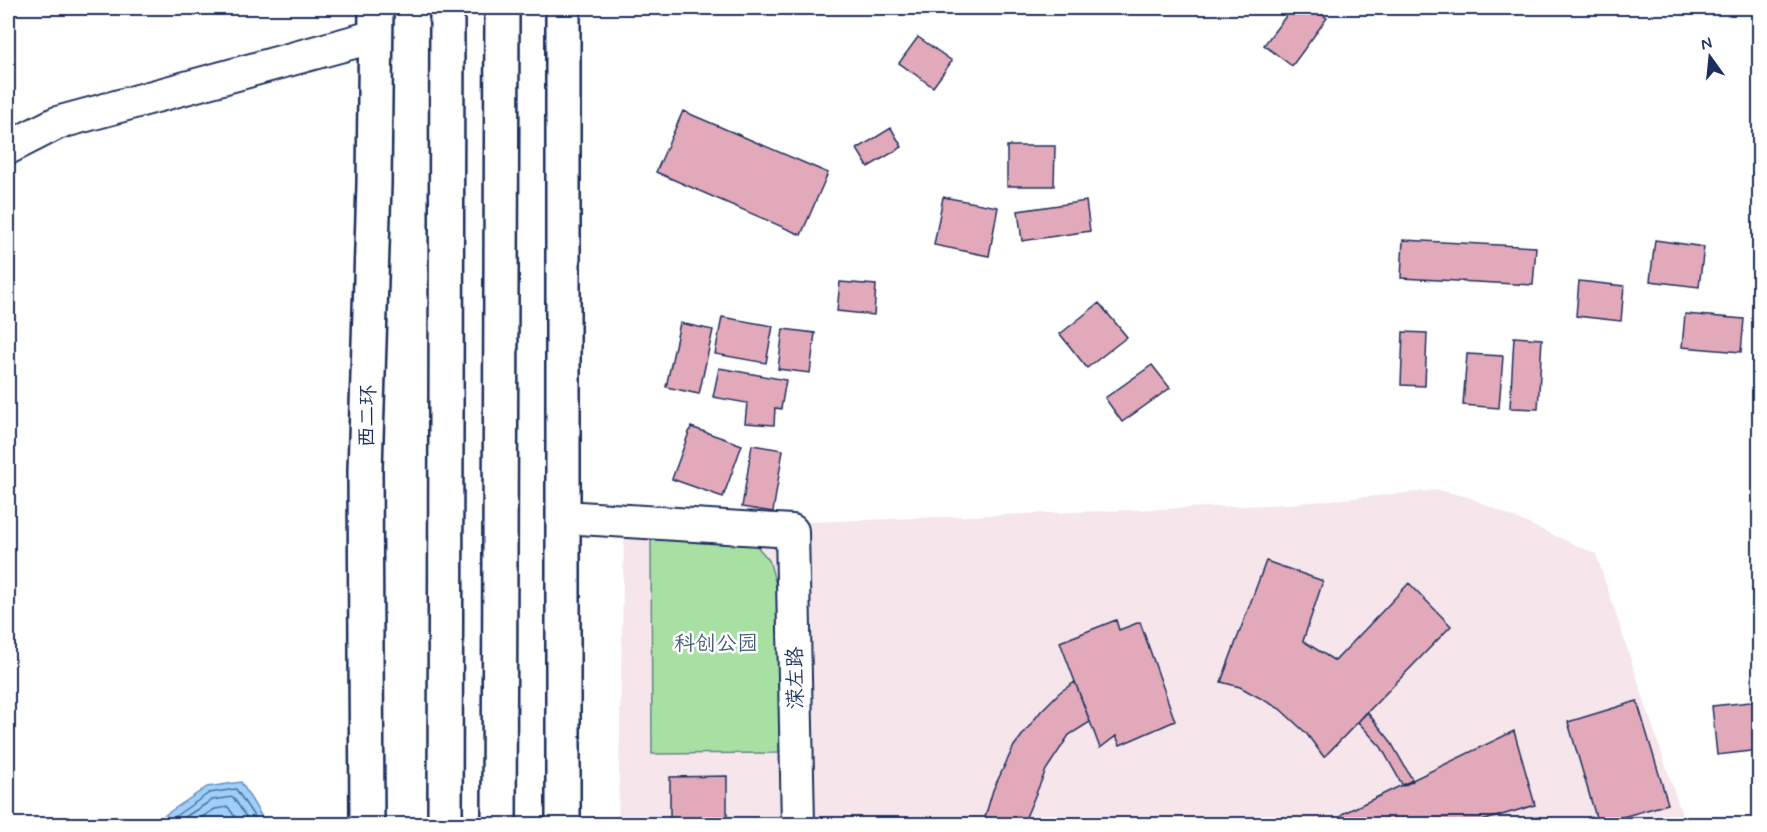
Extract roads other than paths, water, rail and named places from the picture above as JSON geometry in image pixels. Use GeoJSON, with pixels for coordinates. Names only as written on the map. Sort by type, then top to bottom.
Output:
{"type":"FeatureCollection","features":[{"type":"Feature","properties":{"kind":"main road"},"geometry":{"type":"LineString","coordinates":[[445,825],[447,8]]}},
{"type":"Feature","properties":{"kind":"main road"},"geometry":{"type":"LineString","coordinates":[[499,825],[502,8]]}},
{"type":"Feature","properties":{"kind":"main road"},"geometry":{"type":"LineString","coordinates":[[562,8],[563,825]]}},
{"type":"Feature","properties":{"kind":"main road","name":"西二环"},"geometry":{"type":"LineString","coordinates":[[367,825],[365,470],[374,184],[376,22]]}},
{"type":"Feature","properties":{"kind":"street"},"geometry":{"type":"LineString","coordinates":[[8,148],[57,123],[376,22]]}},
{"type":"Feature","properties":{"kind":"street","name":"溁左路"},"geometry":{"type":"LineString","coordinates":[[563,517],[792,531],[798,825]]}},
{"type":"Feature","properties":{"kind":"water"},"geometry":{"type":"Polygon","coordinates":[[[241,782],[266,824],[157,824],[162,817],[207,787],[241,782]]]}},
{"type":"Feature","properties":{"kind":"park label","name":"科创公园"},"geometry":{"type":"Point","coordinates":[716,643]}}]}
